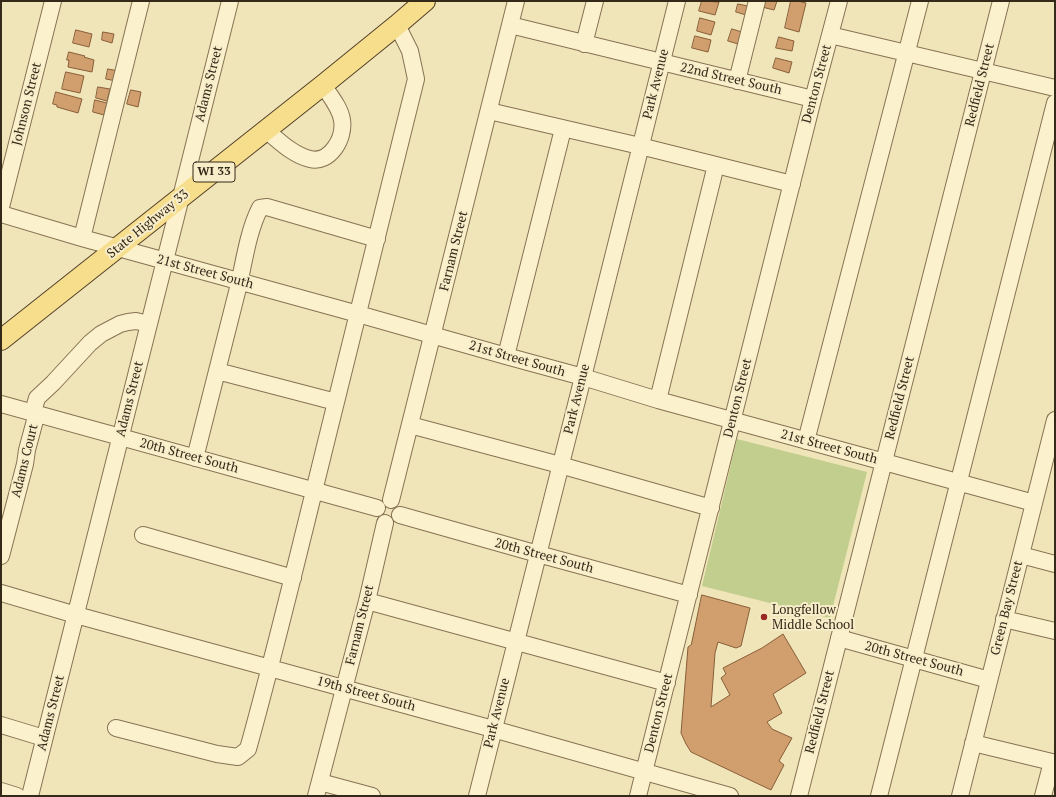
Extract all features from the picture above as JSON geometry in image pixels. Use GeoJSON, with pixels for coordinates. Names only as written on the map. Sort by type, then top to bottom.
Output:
{"type":"FeatureCollection","features":[{"type":"Feature","properties":{"kind":"main road","name":"State Highway 33"},"geometry":{"type":"LineString","coordinates":[[1,340],[323,85],[425,1]]}},
{"type":"Feature","properties":{"kind":"street","name":"Johnson Street"},"geometry":{"type":"LineString","coordinates":[[1,207],[53,1]]}},
{"type":"Feature","properties":{"kind":"street"},"geometry":{"type":"LineString","coordinates":[[82,238],[141,1]]}},
{"type":"Feature","properties":{"kind":"street","name":"Adams Street"},"geometry":{"type":"LineString","coordinates":[[30,796],[182,197],[230,1]]}},
{"type":"Feature","properties":{"kind":"street","name":"Farnam Street"},"geometry":{"type":"LineString","coordinates":[[391,500],[516,1]]}},
{"type":"Feature","properties":{"kind":"street"},"geometry":{"type":"LineString","coordinates":[[584,44],[595,1]]}},
{"type":"Feature","properties":{"kind":"street","name":"Park Avenue"},"geometry":{"type":"LineString","coordinates":[[477,796],[677,1]]}},
{"type":"Feature","properties":{"kind":"street"},"geometry":{"type":"LineString","coordinates":[[737,81],[757,1]]}},
{"type":"Feature","properties":{"kind":"street","name":"Denton Street"},"geometry":{"type":"LineString","coordinates":[[638,796],[839,1]]}},
{"type":"Feature","properties":{"kind":"street"},"geometry":{"type":"LineString","coordinates":[[806,441],[920,1]]}},
{"type":"Feature","properties":{"kind":"street","name":"Redfield Street"},"geometry":{"type":"LineString","coordinates":[[799,796],[1001,1]]}},
{"type":"Feature","properties":{"kind":"street"},"geometry":{"type":"LineString","coordinates":[[116,728],[218,754],[238,757],[248,749],[293,578],[416,79],[410,51],[397,25]]}},
{"type":"Feature","properties":{"kind":"street","name":"22nd Street South"},"geometry":{"type":"LineString","coordinates":[[510,25],[813,99]]}},
{"type":"Feature","properties":{"kind":"street"},"geometry":{"type":"LineString","coordinates":[[830,35],[1055,88]]}},
{"type":"Feature","properties":{"kind":"street"},"geometry":{"type":"LineString","coordinates":[[266,130],[284,146],[301,156],[312,160],[325,158],[332,152],[339,140],[343,126],[340,112],[323,85]]}},
{"type":"Feature","properties":{"kind":"street"},"geometry":{"type":"LineString","coordinates":[[879,796],[1055,103]]}},
{"type":"Feature","properties":{"kind":"street"},"geometry":{"type":"LineString","coordinates":[[489,111],[640,146],[792,184]]}},
{"type":"Feature","properties":{"kind":"street"},"geometry":{"type":"LineString","coordinates":[[506,356],[563,129]]}},
{"type":"Feature","properties":{"kind":"street"},"geometry":{"type":"LineString","coordinates":[[658,400],[716,165]]}},
{"type":"Feature","properties":{"kind":"street"},"geometry":{"type":"LineString","coordinates":[[194,458],[252,229],[260,208],[267,207],[377,239]]}},
{"type":"Feature","properties":{"kind":"street","name":"21st Street South"},"geometry":{"type":"LineString","coordinates":[[1,214],[82,238],[583,377],[732,421],[1034,503]]}},
{"type":"Feature","properties":{"kind":"street","name":"Adams Court"},"geometry":{"type":"LineString","coordinates":[[1,556],[25,464],[37,398],[90,343],[101,334],[120,324],[128,322],[149,324]]}},
{"type":"Feature","properties":{"kind":"street"},"geometry":{"type":"LineString","coordinates":[[217,371],[336,402]]}},
{"type":"Feature","properties":{"kind":"street","name":"20th Street South"},"geometry":{"type":"LineString","coordinates":[[1,404],[35,412],[194,458],[377,508]]}},
{"type":"Feature","properties":{"kind":"street","name":"Green Bay Street"},"geometry":{"type":"LineString","coordinates":[[960,796],[1034,503],[1048,479],[1055,420]]}},
{"type":"Feature","properties":{"kind":"street"},"geometry":{"type":"LineString","coordinates":[[410,425],[560,464],[711,508]]}},
{"type":"Feature","properties":{"kind":"street"},"geometry":{"type":"LineString","coordinates":[[384,500],[391,500],[398,504],[400,515],[396,521],[392,523],[382,522],[377,516],[378,505],[384,500]]}},
{"type":"Feature","properties":{"kind":"street","name":"20th Street South"},"geometry":{"type":"LineString","coordinates":[[400,515],[689,595]]}},
{"type":"Feature","properties":{"kind":"street","name":"Farnam Street"},"geometry":{"type":"LineString","coordinates":[[318,789],[367,601],[385,523]]}},
{"type":"Feature","properties":{"kind":"street"},"geometry":{"type":"LineString","coordinates":[[143,535],[293,578]]}},
{"type":"Feature","properties":{"kind":"street"},"geometry":{"type":"LineString","coordinates":[[1020,555],[1055,564]]}},
{"type":"Feature","properties":{"kind":"street","name":"19th Street South"},"geometry":{"type":"LineString","coordinates":[[1,593],[730,796]]}},
{"type":"Feature","properties":{"kind":"street"},"geometry":{"type":"LineString","coordinates":[[367,601],[667,683]]}},
{"type":"Feature","properties":{"kind":"street"},"geometry":{"type":"LineString","coordinates":[[1004,619],[1055,631]]}},
{"type":"Feature","properties":{"kind":"street","name":"20th Street South"},"geometry":{"type":"LineString","coordinates":[[839,638],[989,680]]}},
{"type":"Feature","properties":{"kind":"street"},"geometry":{"type":"LineString","coordinates":[[1,726],[44,738]]}},
{"type":"Feature","properties":{"kind":"street"},"geometry":{"type":"LineString","coordinates":[[973,743],[1052,762],[1043,796]]}},
{"type":"Feature","properties":{"kind":"street"},"geometry":{"type":"LineString","coordinates":[[318,789],[372,796]]}},
{"type":"Feature","properties":{"kind":"street"},"geometry":{"type":"LineString","coordinates":[[1,791],[17,796]]}},
{"type":"Feature","properties":{"kind":"green space"},"geometry":{"type":"Polygon","coordinates":[[[737,439],[867,472],[830,618],[702,586],[737,439]]]}},
{"type":"Feature","properties":{"kind":"building"},"geometry":{"type":"Polygon","coordinates":[[[702,1],[719,2],[715,15],[699,11],[702,1]]]}},
{"type":"Feature","properties":{"kind":"building"},"geometry":{"type":"Polygon","coordinates":[[[764,1],[777,1],[774,10],[762,7],[764,1]]]}},
{"type":"Feature","properties":{"kind":"building"},"geometry":{"type":"Polygon","coordinates":[[[791,1],[806,3],[799,32],[785,28],[791,1]]]}},
{"type":"Feature","properties":{"kind":"building"},"geometry":{"type":"Polygon","coordinates":[[[738,4],[748,6],[746,15],[736,12],[738,4]]]}},
{"type":"Feature","properties":{"kind":"building"},"geometry":{"type":"Polygon","coordinates":[[[700,18],[715,22],[711,35],[697,31],[700,18]]]}},
{"type":"Feature","properties":{"kind":"building"},"geometry":{"type":"Polygon","coordinates":[[[732,29],[742,32],[738,44],[728,41],[732,29]]]}},
{"type":"Feature","properties":{"kind":"building"},"geometry":{"type":"Polygon","coordinates":[[[76,30],[92,34],[89,47],[73,43],[76,30]]]}},
{"type":"Feature","properties":{"kind":"building"},"geometry":{"type":"Polygon","coordinates":[[[103,32],[114,34],[112,43],[102,40],[103,32]]]}},
{"type":"Feature","properties":{"kind":"building"},"geometry":{"type":"Polygon","coordinates":[[[695,36],[711,40],[708,52],[692,48],[695,36]]]}},
{"type":"Feature","properties":{"kind":"building"},"geometry":{"type":"Polygon","coordinates":[[[779,37],[794,41],[792,51],[776,48],[779,37]]]}},
{"type":"Feature","properties":{"kind":"building"},"geometry":{"type":"Polygon","coordinates":[[[69,52],[94,60],[92,72],[68,67],[69,60],[67,60],[69,52]]]}},
{"type":"Feature","properties":{"kind":"building"},"geometry":{"type":"Polygon","coordinates":[[[776,58],[792,62],[789,73],[773,68],[776,58]]]}},
{"type":"Feature","properties":{"kind":"building"},"geometry":{"type":"Polygon","coordinates":[[[108,69],[119,71],[116,81],[106,79],[108,69]]]}},
{"type":"Feature","properties":{"kind":"building"},"geometry":{"type":"Polygon","coordinates":[[[66,72],[84,76],[80,93],[62,89],[66,72]]]}},
{"type":"Feature","properties":{"kind":"building"},"geometry":{"type":"Polygon","coordinates":[[[98,87],[110,89],[107,101],[96,98],[98,87]]]}},
{"type":"Feature","properties":{"kind":"building"},"geometry":{"type":"Polygon","coordinates":[[[131,90],[141,92],[138,107],[127,104],[131,90]]]}},
{"type":"Feature","properties":{"kind":"building"},"geometry":{"type":"Polygon","coordinates":[[[56,92],[82,99],[78,113],[57,107],[57,105],[53,104],[56,92]]]}},
{"type":"Feature","properties":{"kind":"building"},"geometry":{"type":"Polygon","coordinates":[[[95,100],[107,103],[104,115],[93,112],[95,100]]]}},
{"type":"Feature","properties":{"kind":"building"},"geometry":{"type":"Polygon","coordinates":[[[702,595],[750,608],[741,646],[736,648],[718,642],[715,653],[711,707],[730,695],[721,678],[726,674],[723,668],[762,648],[783,634],[806,673],[773,694],[782,713],[767,722],[772,729],[792,738],[779,761],[784,765],[771,790],[691,752],[681,733],[688,647],[691,645],[702,595]]]}},
{"type":"Feature","properties":{"kind":"place","name":"Longfellow Middle School"},"geometry":{"type":"Point","coordinates":[764,617]}}]}
